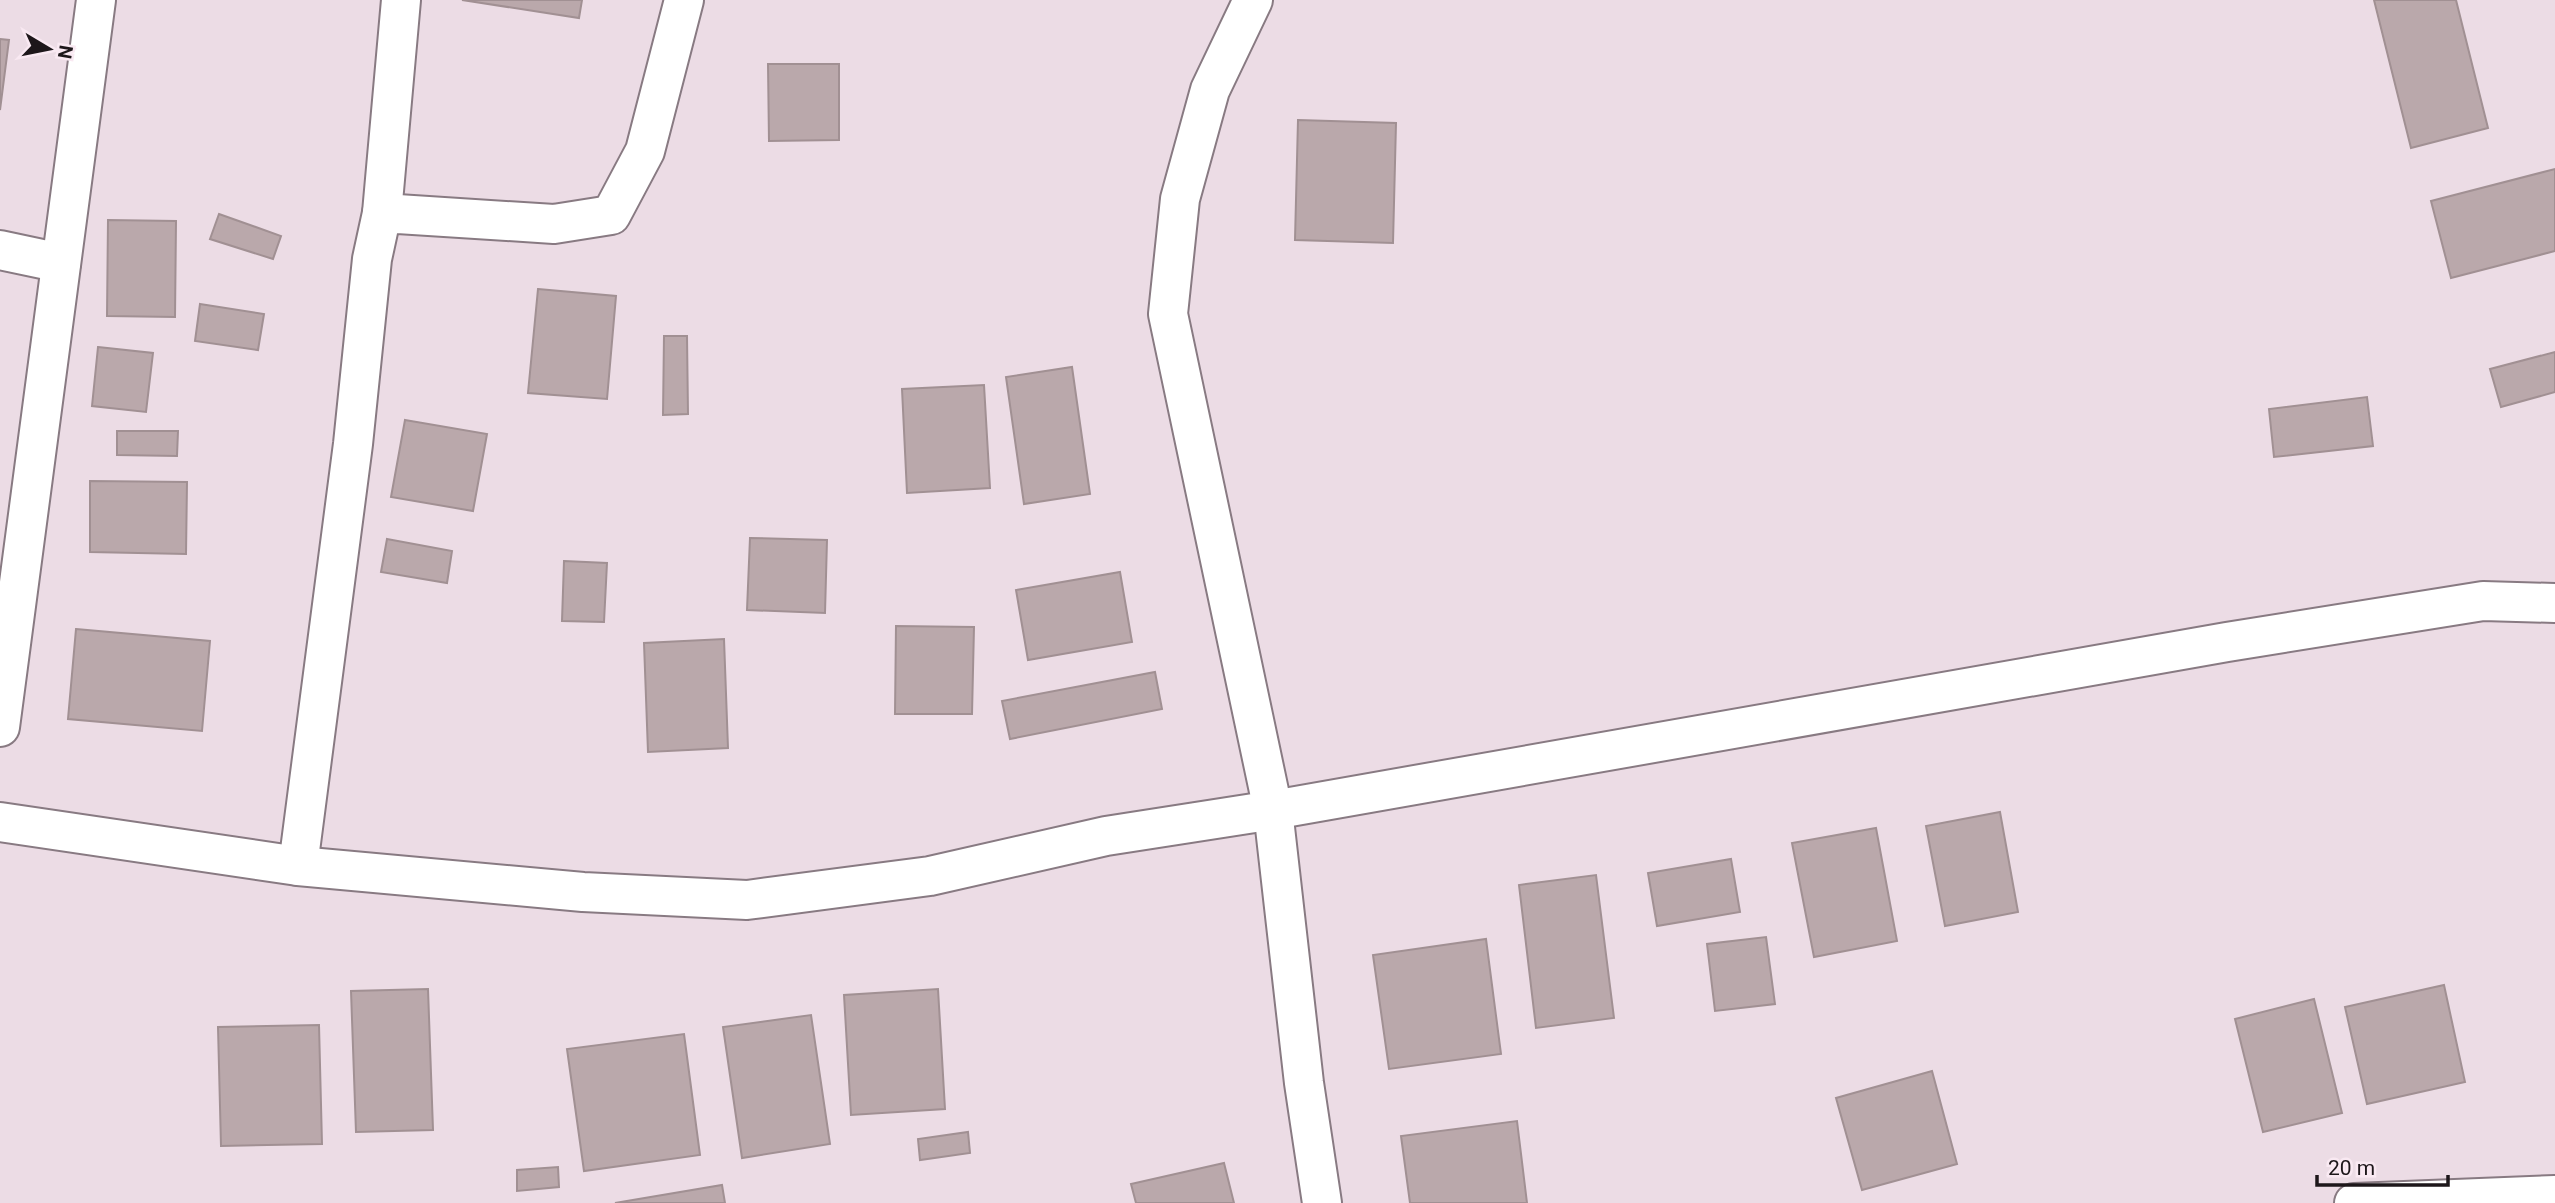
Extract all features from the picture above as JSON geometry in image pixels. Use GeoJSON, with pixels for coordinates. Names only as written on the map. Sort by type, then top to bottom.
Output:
{"type":"FeatureCollection","features":[{"type":"Feature","properties":{"kind":"street"},"geometry":{"type":"LineString","coordinates":[[0,727],[96,0]]}},
{"type":"Feature","properties":{"kind":"street"},"geometry":{"type":"LineString","coordinates":[[298,866],[353,444],[372,259],[382,213],[401,0]]}},
{"type":"Feature","properties":{"kind":"street"},"geometry":{"type":"LineString","coordinates":[[382,213],[554,224],[611,215],[645,150],[684,0]]}},
{"type":"Feature","properties":{"kind":"street"},"geometry":{"type":"LineString","coordinates":[[1253,0],[1210,90],[1183,187],[1167,314],[1273,810],[1304,1083],[1322,1203]]}},
{"type":"Feature","properties":{"kind":"street"},"geometry":{"type":"LineString","coordinates":[[0,250],[61,263]]}},
{"type":"Feature","properties":{"kind":"street"},"geometry":{"type":"LineString","coordinates":[[0,822],[298,866],[583,892],[747,900],[930,876],[1106,836],[1273,810],[2228,642],[2483,601],[2555,603]]}},
{"type":"Feature","properties":{"kind":"street"},"geometry":{"type":"LineString","coordinates":[[2354,1203],[2555,1195]]}},
{"type":"Feature","properties":{"kind":"building"},"geometry":{"type":"Polygon","coordinates":[[[462,0],[582,0],[579,18],[462,0]]]}},
{"type":"Feature","properties":{"kind":"building"},"geometry":{"type":"Polygon","coordinates":[[[2374,0],[2456,0],[2488,128],[2411,148],[2374,0]]]}},
{"type":"Feature","properties":{"kind":"building"},"geometry":{"type":"Polygon","coordinates":[[[0,39],[9,40],[0,110],[0,39]]]}},
{"type":"Feature","properties":{"kind":"building"},"geometry":{"type":"Polygon","coordinates":[[[768,64],[839,64],[839,140],[769,141],[768,64]]]}},
{"type":"Feature","properties":{"kind":"building"},"geometry":{"type":"Polygon","coordinates":[[[1298,120],[1396,123],[1393,243],[1295,240],[1298,120]]]}},
{"type":"Feature","properties":{"kind":"building"},"geometry":{"type":"Polygon","coordinates":[[[2555,169],[2555,251],[2451,278],[2431,201],[2555,169]]]}},
{"type":"Feature","properties":{"kind":"building"},"geometry":{"type":"Polygon","coordinates":[[[219,214],[281,236],[273,259],[210,239],[219,214]]]}},
{"type":"Feature","properties":{"kind":"building"},"geometry":{"type":"Polygon","coordinates":[[[108,220],[176,221],[175,317],[107,316],[108,220]]]}},
{"type":"Feature","properties":{"kind":"building"},"geometry":{"type":"Polygon","coordinates":[[[538,289],[616,296],[607,399],[528,393],[538,289]]]}},
{"type":"Feature","properties":{"kind":"building"},"geometry":{"type":"Polygon","coordinates":[[[200,304],[264,314],[258,350],[195,341],[200,304]]]}},
{"type":"Feature","properties":{"kind":"building"},"geometry":{"type":"Polygon","coordinates":[[[664,336],[687,336],[688,414],[663,415],[664,336]]]}},
{"type":"Feature","properties":{"kind":"building"},"geometry":{"type":"Polygon","coordinates":[[[98,347],[153,353],[146,412],[92,406],[98,347]]]}},
{"type":"Feature","properties":{"kind":"building"},"geometry":{"type":"Polygon","coordinates":[[[2555,352],[2555,392],[2501,407],[2490,369],[2555,352]]]}},
{"type":"Feature","properties":{"kind":"building"},"geometry":{"type":"Polygon","coordinates":[[[1072,367],[1090,494],[1024,504],[1006,377],[1072,367]]]}},
{"type":"Feature","properties":{"kind":"building"},"geometry":{"type":"Polygon","coordinates":[[[984,385],[990,488],[907,493],[902,389],[984,385]]]}},
{"type":"Feature","properties":{"kind":"building"},"geometry":{"type":"Polygon","coordinates":[[[2367,397],[2373,446],[2274,457],[2269,409],[2367,397]]]}},
{"type":"Feature","properties":{"kind":"building"},"geometry":{"type":"Polygon","coordinates":[[[405,420],[487,434],[473,511],[391,497],[405,420]]]}},
{"type":"Feature","properties":{"kind":"building"},"geometry":{"type":"Polygon","coordinates":[[[117,431],[178,431],[177,456],[117,455],[117,431]]]}},
{"type":"Feature","properties":{"kind":"building"},"geometry":{"type":"Polygon","coordinates":[[[90,481],[187,482],[186,554],[90,552],[90,481]]]}},
{"type":"Feature","properties":{"kind":"building"},"geometry":{"type":"Polygon","coordinates":[[[750,538],[827,540],[825,613],[747,610],[750,538]]]}},
{"type":"Feature","properties":{"kind":"building"},"geometry":{"type":"Polygon","coordinates":[[[387,539],[452,551],[447,583],[381,572],[387,539]]]}},
{"type":"Feature","properties":{"kind":"building"},"geometry":{"type":"Polygon","coordinates":[[[564,561],[607,563],[604,622],[562,621],[564,561]]]}},
{"type":"Feature","properties":{"kind":"building"},"geometry":{"type":"Polygon","coordinates":[[[1120,572],[1132,642],[1028,660],[1016,590],[1120,572]]]}},
{"type":"Feature","properties":{"kind":"building"},"geometry":{"type":"Polygon","coordinates":[[[896,626],[974,627],[972,714],[895,714],[896,626]]]}},
{"type":"Feature","properties":{"kind":"building"},"geometry":{"type":"Polygon","coordinates":[[[76,629],[210,641],[202,731],[68,719],[76,629]]]}},
{"type":"Feature","properties":{"kind":"building"},"geometry":{"type":"Polygon","coordinates":[[[724,639],[728,748],[648,752],[644,643],[724,639]]]}},
{"type":"Feature","properties":{"kind":"building"},"geometry":{"type":"Polygon","coordinates":[[[1155,672],[1162,709],[1010,739],[1002,701],[1155,672]]]}},
{"type":"Feature","properties":{"kind":"building"},"geometry":{"type":"Polygon","coordinates":[[[2000,812],[2018,912],[1945,926],[1926,826],[2000,812]]]}},
{"type":"Feature","properties":{"kind":"building"},"geometry":{"type":"Polygon","coordinates":[[[1876,828],[1897,941],[1814,957],[1792,843],[1876,828]]]}},
{"type":"Feature","properties":{"kind":"building"},"geometry":{"type":"Polygon","coordinates":[[[1731,859],[1740,912],[1657,926],[1648,873],[1731,859]]]}},
{"type":"Feature","properties":{"kind":"building"},"geometry":{"type":"Polygon","coordinates":[[[1596,875],[1614,1018],[1536,1028],[1519,885],[1596,875]]]}},
{"type":"Feature","properties":{"kind":"building"},"geometry":{"type":"Polygon","coordinates":[[[1766,937],[1775,1004],[1715,1011],[1707,944],[1766,937]]]}},
{"type":"Feature","properties":{"kind":"building"},"geometry":{"type":"Polygon","coordinates":[[[1486,939],[1501,1054],[1389,1069],[1373,955],[1486,939]]]}},
{"type":"Feature","properties":{"kind":"building"},"geometry":{"type":"Polygon","coordinates":[[[2444,985],[2465,1082],[2367,1104],[2345,1007],[2444,985]]]}},
{"type":"Feature","properties":{"kind":"building"},"geometry":{"type":"Polygon","coordinates":[[[428,989],[433,1130],[356,1132],[351,991],[428,989]]]}},
{"type":"Feature","properties":{"kind":"building"},"geometry":{"type":"Polygon","coordinates":[[[938,989],[945,1109],[851,1115],[844,995],[938,989]]]}},
{"type":"Feature","properties":{"kind":"building"},"geometry":{"type":"Polygon","coordinates":[[[2314,999],[2342,1113],[2263,1132],[2235,1019],[2314,999]]]}},
{"type":"Feature","properties":{"kind":"building"},"geometry":{"type":"Polygon","coordinates":[[[811,1015],[830,1144],[742,1158],[723,1027],[811,1015]]]}},
{"type":"Feature","properties":{"kind":"building"},"geometry":{"type":"Polygon","coordinates":[[[319,1025],[322,1144],[221,1146],[218,1027],[319,1025]]]}},
{"type":"Feature","properties":{"kind":"building"},"geometry":{"type":"Polygon","coordinates":[[[684,1034],[700,1155],[584,1171],[567,1049],[684,1034]]]}},
{"type":"Feature","properties":{"kind":"building"},"geometry":{"type":"Polygon","coordinates":[[[1932,1071],[1957,1164],[1862,1190],[1836,1098],[1932,1071]]]}},
{"type":"Feature","properties":{"kind":"building"},"geometry":{"type":"Polygon","coordinates":[[[1517,1121],[1527,1203],[1410,1203],[1401,1136],[1517,1121]]]}},
{"type":"Feature","properties":{"kind":"building"},"geometry":{"type":"Polygon","coordinates":[[[968,1132],[970,1153],[920,1160],[918,1139],[968,1132]]]}},
{"type":"Feature","properties":{"kind":"building"},"geometry":{"type":"Polygon","coordinates":[[[1224,1163],[1234,1203],[1136,1203],[1131,1184],[1224,1163]]]}},
{"type":"Feature","properties":{"kind":"building"},"geometry":{"type":"Polygon","coordinates":[[[558,1167],[559,1187],[517,1191],[517,1170],[558,1167]]]}},
{"type":"Feature","properties":{"kind":"building"},"geometry":{"type":"Polygon","coordinates":[[[722,1185],[725,1203],[615,1203],[722,1185]]]}}]}
